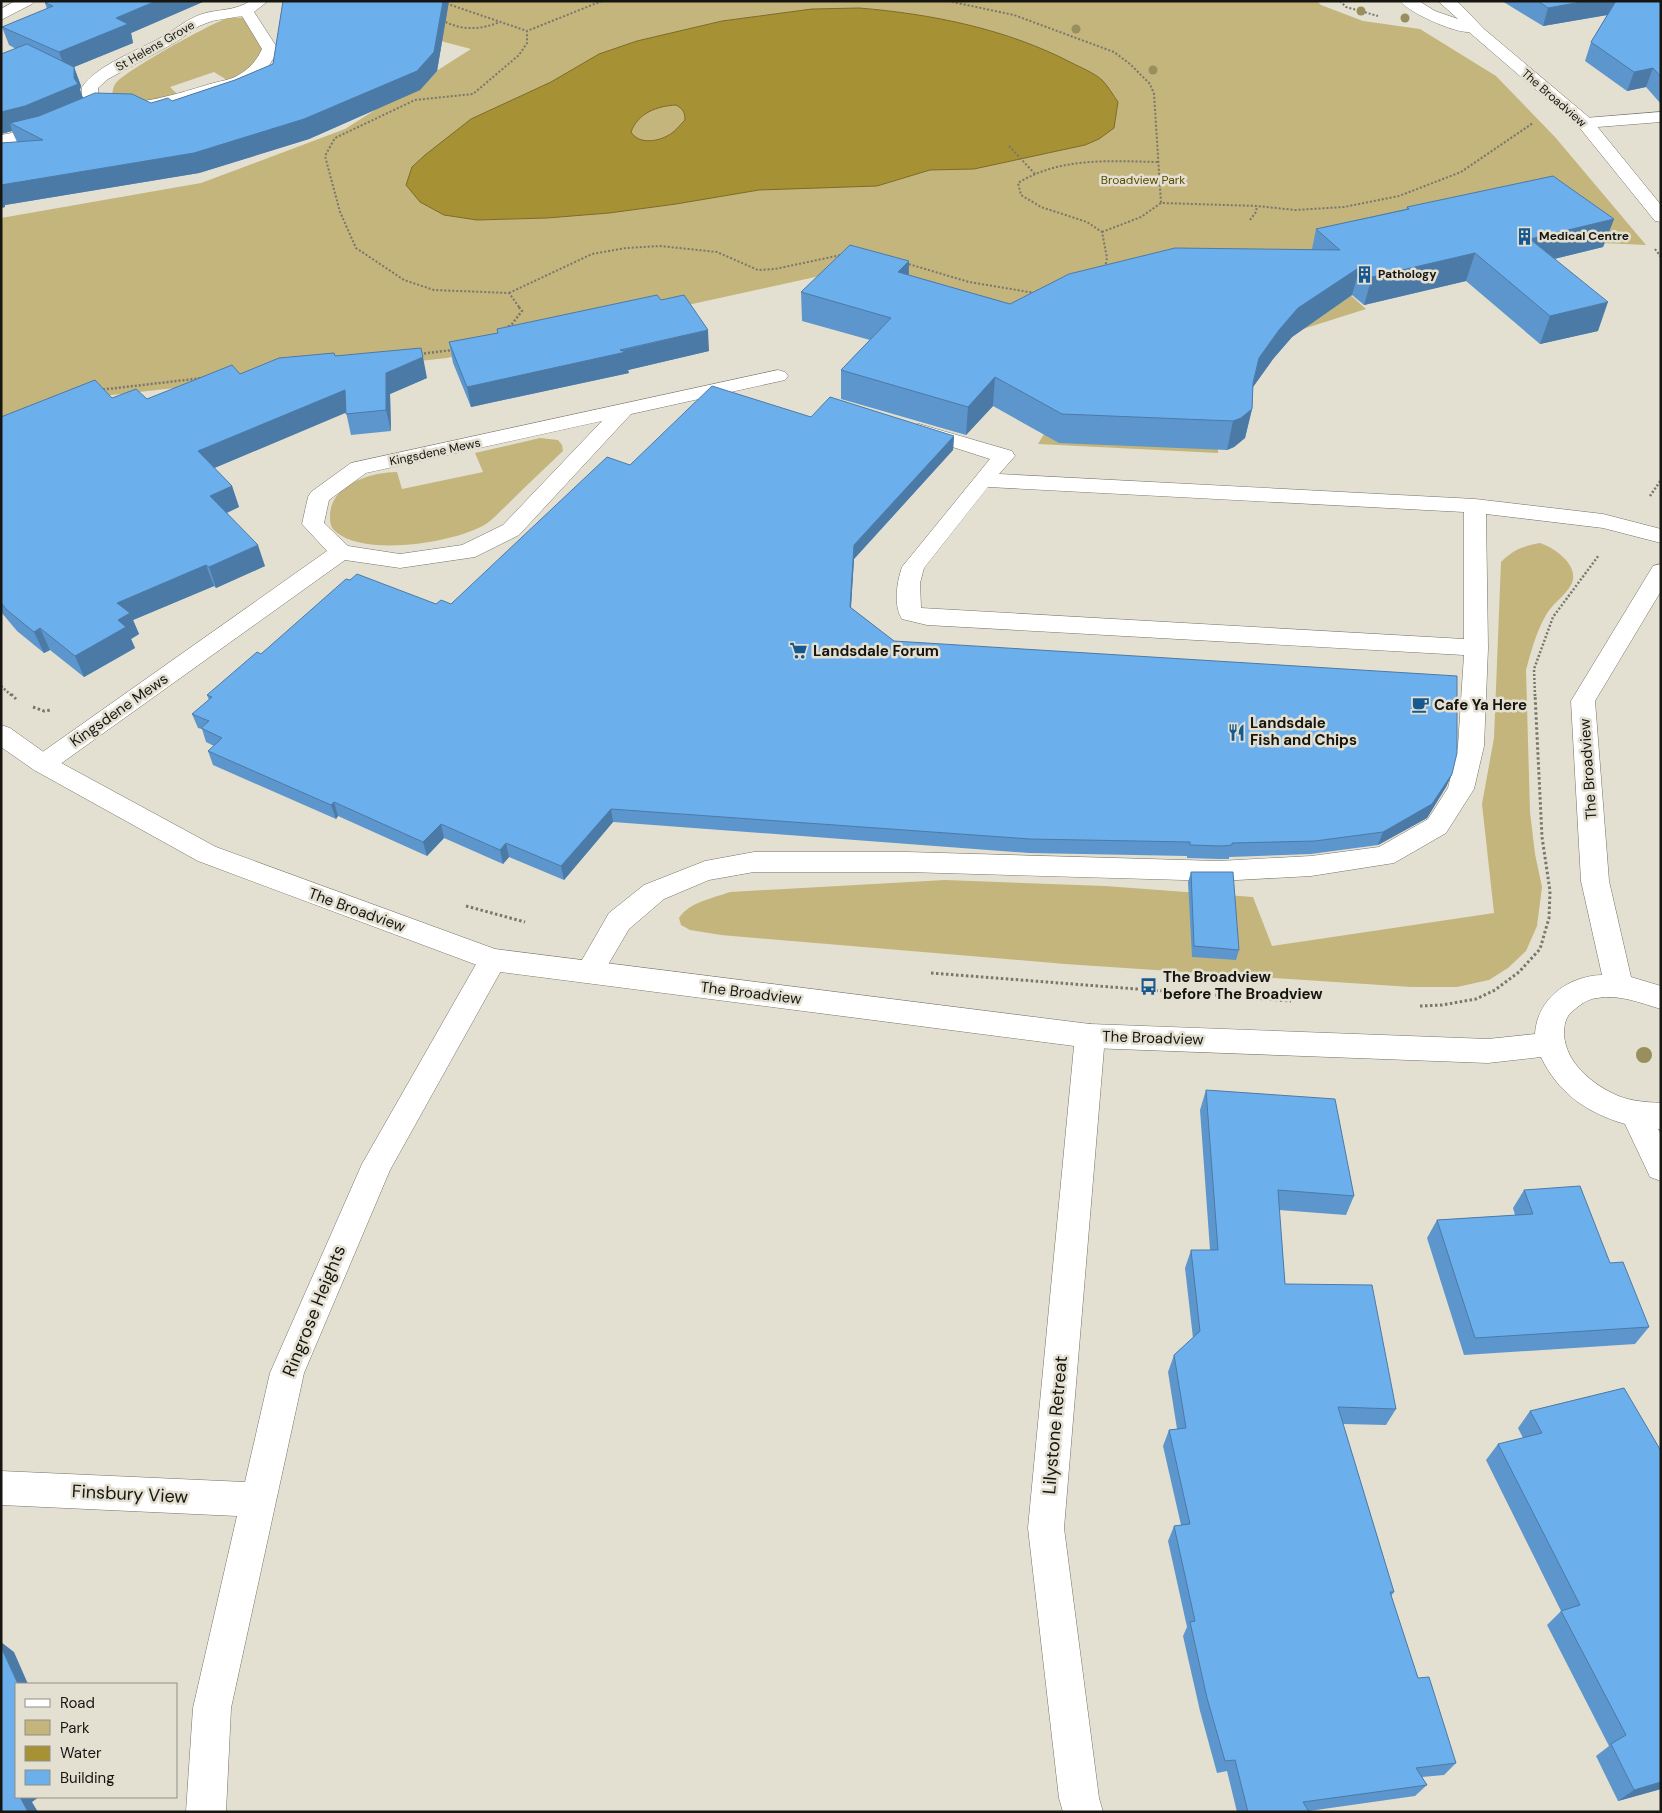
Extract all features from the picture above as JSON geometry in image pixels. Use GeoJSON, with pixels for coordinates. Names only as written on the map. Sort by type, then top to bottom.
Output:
{"type":"FeatureCollection","features":[{"type":"Feature","properties":{"kind":"street"},"geometry":{"type":"LineString","coordinates":[[1,16],[27,1]]}},
{"type":"Feature","properties":{"kind":"street","name":"St Helens Grove"},"geometry":{"type":"LineString","coordinates":[[99,105],[90,97],[90,87],[102,76],[170,39],[193,23],[246,11],[260,1]]}},
{"type":"Feature","properties":{"kind":"street","name":"The Broadview"},"geometry":{"type":"LineString","coordinates":[[1408,1],[1430,14],[1478,32]]}},
{"type":"Feature","properties":{"kind":"street","name":"The Broadview"},"geometry":{"type":"LineString","coordinates":[[1446,1],[1456,8],[1478,32],[1585,123],[1661,217]]}},
{"type":"Feature","properties":{"kind":"street"},"geometry":{"type":"LineString","coordinates":[[82,112],[99,105],[129,107],[161,104],[244,80],[263,64],[270,49],[246,11]]}},
{"type":"Feature","properties":{"kind":"street"},"geometry":{"type":"LineString","coordinates":[[1585,123],[1661,117]]}},
{"type":"Feature","properties":{"kind":"street"},"geometry":{"type":"LineString","coordinates":[[1,140],[20,137],[64,120]]}},
{"type":"Feature","properties":{"kind":"street","name":"Kingsdene Mews"},"geometry":{"type":"LineString","coordinates":[[43,764],[341,552],[313,524],[319,497],[359,468],[778,376]]}},
{"type":"Feature","properties":{"kind":"street"},"geometry":{"type":"LineString","coordinates":[[341,552],[400,561],[467,552],[511,530],[624,410]]}},
{"type":"Feature","properties":{"kind":"street"},"geometry":{"type":"LineString","coordinates":[[903,426],[1004,456],[982,480],[914,567],[908,583],[910,614],[927,617],[1476,648]]}},
{"type":"Feature","properties":{"kind":"street"},"geometry":{"type":"LineString","coordinates":[[982,480],[1475,506],[1603,520],[1661,536]]}},
{"type":"Feature","properties":{"kind":"street"},"geometry":{"type":"LineString","coordinates":[[589,972],[619,922],[654,892],[705,870],[754,862],[907,862],[1219,871],[1311,866],[1385,856],[1437,826],[1461,789],[1471,746],[1476,648],[1475,506]]}},
{"type":"Feature","properties":{"kind":"street","name":"The Broadview"},"geometry":{"type":"LineString","coordinates":[[1619,986],[1595,881],[1583,701],[1661,571]]}},
{"type":"Feature","properties":{"kind":"street","name":"The Broadview"},"geometry":{"type":"LineString","coordinates":[[1,734],[43,764],[207,854],[493,960],[1090,1036],[1488,1051],[1551,1044]]}},
{"type":"Feature","properties":{"kind":"street","name":"Ringrose Heights"},"geometry":{"type":"LineString","coordinates":[[206,1812],[212,1708],[287,1372],[377,1164],[493,960]]}},
{"type":"Feature","properties":{"kind":"street"},"geometry":{"type":"LineString","coordinates":[[1661,998],[1643,990],[1619,986],[1594,986],[1573,993],[1558,1006],[1550,1024],[1551,1044],[1558,1062],[1572,1080],[1590,1096],[1612,1107],[1649,1115],[1661,1168]]}},
{"type":"Feature","properties":{"kind":"street","name":"Lilystone Retreat"},"geometry":{"type":"LineString","coordinates":[[1083,1812],[1079,1798],[1046,1528],[1090,1036]]}},
{"type":"Feature","properties":{"kind":"street","name":"Finsbury View"},"geometry":{"type":"LineString","coordinates":[[1,1488],[259,1500]]}},
{"type":"Feature","properties":{"kind":"path"},"geometry":{"type":"LineString","coordinates":[[439,1],[527,31],[602,1]]}},
{"type":"Feature","properties":{"kind":"path"},"geometry":{"type":"LineString","coordinates":[[948,1],[1014,15],[1064,32],[1114,52],[1130,64],[1150,84],[1154,94],[1161,203]]}},
{"type":"Feature","properties":{"kind":"path"},"geometry":{"type":"LineString","coordinates":[[441,7],[443,3]]}},
{"type":"Feature","properties":{"kind":"path"},"geometry":{"type":"LineString","coordinates":[[438,18],[448,25],[466,29],[488,28],[500,22]]}},
{"type":"Feature","properties":{"kind":"path"},"geometry":{"type":"LineString","coordinates":[[527,31],[527,44],[519,55],[492,80],[473,94],[415,100],[336,138],[325,156],[340,212],[356,248],[404,280],[434,290],[509,293],[592,254],[626,248],[660,246],[717,252],[758,270],[775,269],[843,255]]}},
{"type":"Feature","properties":{"kind":"path"},"geometry":{"type":"LineString","coordinates":[[1102,232],[1131,223],[1149,214],[1161,203],[1257,206],[1295,210],[1344,207],[1399,196],[1461,172],[1539,120]]}},
{"type":"Feature","properties":{"kind":"path"},"geometry":{"type":"LineString","coordinates":[[1009,146],[1035,174]]}},
{"type":"Feature","properties":{"kind":"path"},"geometry":{"type":"LineString","coordinates":[[1104,271],[1107,258],[1102,232],[1087,222],[1041,207],[1021,195],[1018,183],[1026,176],[1076,162],[1158,162]]}},
{"type":"Feature","properties":{"kind":"path"},"geometry":{"type":"LineString","coordinates":[[1250,220],[1256,212],[1257,206]]}},
{"type":"Feature","properties":{"kind":"path"},"geometry":{"type":"LineString","coordinates":[[901,262],[934,273],[1009,290],[1036,293]]}},
{"type":"Feature","properties":{"kind":"path"},"geometry":{"type":"LineString","coordinates":[[505,329],[512,324],[522,311],[509,293]]}},
{"type":"Feature","properties":{"kind":"path"},"geometry":{"type":"LineString","coordinates":[[418,354],[457,350]]}},
{"type":"Feature","properties":{"kind":"path"},"geometry":{"type":"LineString","coordinates":[[95,390],[212,377]]}},
{"type":"Feature","properties":{"kind":"path"},"geometry":{"type":"LineString","coordinates":[[1645,504],[1661,480]]}},
{"type":"Feature","properties":{"kind":"path"},"geometry":{"type":"LineString","coordinates":[[1,686],[20,702]]}},
{"type":"Feature","properties":{"kind":"path"},"geometry":{"type":"LineString","coordinates":[[27,706],[44,711],[59,709]]}},
{"type":"Feature","properties":{"kind":"green space","name":"Broadview Park"},"geometry":{"type":"Polygon","coordinates":[[[375,1],[1317,1],[1321,5],[1363,21],[1420,29],[1496,76],[1555,137],[1646,245],[1602,243],[1337,283],[1366,309],[1287,336],[1219,410],[1218,453],[1038,444],[1044,434],[874,264],[447,358],[103,396],[1,433],[1,218],[201,183],[345,129],[471,49],[429,38],[375,1]]]}},
{"type":"Feature","properties":{"kind":"green space"},"geometry":{"type":"Polygon","coordinates":[[[231,17],[245,18],[264,49],[259,60],[250,69],[227,80],[214,72],[170,87],[178,95],[150,102],[112,94],[116,83],[135,68],[190,36],[231,17]]]}},
{"type":"Feature","properties":{"kind":"green space"},"geometry":{"type":"Polygon","coordinates":[[[540,438],[558,440],[562,445],[563,451],[493,519],[472,531],[433,541],[388,545],[367,544],[350,540],[336,532],[331,526],[332,504],[337,495],[354,482],[365,477],[397,472],[402,489],[483,472],[475,453],[540,438]]]}},
{"type":"Feature","properties":{"kind":"green space"},"geometry":{"type":"Polygon","coordinates":[[[1540,543],[1553,549],[1565,559],[1570,565],[1573,578],[1571,585],[1542,622],[1526,670],[1530,812],[1535,854],[1542,887],[1537,926],[1526,951],[1508,968],[1489,980],[1457,987],[1411,987],[1065,964],[721,935],[690,930],[681,925],[679,918],[689,908],[702,901],[730,892],[945,880],[1105,886],[1253,897],[1272,946],[1494,913],[1482,804],[1494,738],[1501,562],[1519,549],[1540,543]]]}},
{"type":"Feature","properties":{"kind":"water"},"geometry":{"type":"Polygon","coordinates":[[[859,8],[914,14],[969,25],[1022,41],[1080,67],[1102,80],[1118,102],[1114,128],[1099,139],[1085,145],[974,169],[930,170],[877,186],[759,190],[609,213],[547,218],[477,220],[444,215],[420,202],[406,185],[412,167],[471,119],[551,82],[599,54],[637,41],[722,21],[812,9],[859,8]],[[678,106],[655,109],[643,115],[634,125],[631,132],[638,139],[648,141],[658,140],[670,135],[685,120],[683,111],[678,106]]]}},
{"type":"Feature","properties":{"kind":"building"},"geometry":{"type":"Polygon","coordinates":[[[50,1],[156,1],[116,18],[128,24],[59,52],[2,27],[53,6],[45,3],[50,1]]]}},
{"type":"Feature","properties":{"kind":"building"},"geometry":{"type":"Polygon","coordinates":[[[283,1],[443,1],[434,52],[417,71],[304,119],[194,153],[1,185],[1,143],[43,140],[10,123],[39,116],[95,93],[132,94],[151,103],[168,98],[172,101],[235,80],[273,64],[283,1]]]}},
{"type":"Feature","properties":{"kind":"building"},"geometry":{"type":"Polygon","coordinates":[[[1538,1],[1586,1],[1548,8],[1538,1]]]}},
{"type":"Feature","properties":{"kind":"building"},"geometry":{"type":"Polygon","coordinates":[[[1616,1],[1661,1],[1661,77],[1653,68],[1634,72],[1591,42],[1616,1]]]}},
{"type":"Feature","properties":{"kind":"building"},"geometry":{"type":"Polygon","coordinates":[[[27,44],[74,67],[74,78],[78,84],[25,106],[1,112],[1,54],[27,44]]]}},
{"type":"Feature","properties":{"kind":"building"},"geometry":{"type":"Polygon","coordinates":[[[1553,176],[1614,219],[1530,239],[1608,302],[1550,316],[1475,253],[1372,277],[1360,267],[1298,308],[1279,330],[1259,358],[1253,383],[1252,409],[1241,418],[1233,421],[1062,414],[995,377],[968,407],[841,370],[891,318],[801,292],[850,245],[909,261],[898,272],[1010,304],[1069,274],[1175,248],[1340,250],[1316,229],[1409,209],[1407,207],[1553,176]]]}},
{"type":"Feature","properties":{"kind":"building"},"geometry":{"type":"Polygon","coordinates":[[[657,295],[661,300],[684,295],[708,330],[620,350],[626,352],[467,387],[449,342],[498,333],[497,329],[657,295]]]}},
{"type":"Feature","properties":{"kind":"building"},"geometry":{"type":"Polygon","coordinates":[[[421,348],[423,357],[386,373],[386,410],[346,414],[345,390],[198,451],[232,486],[210,496],[258,545],[209,567],[206,565],[117,603],[130,613],[118,620],[126,627],[75,656],[40,628],[34,632],[1,603],[1,417],[95,380],[112,398],[136,389],[147,399],[232,365],[240,374],[279,358],[334,353],[335,356],[421,348]]]}},
{"type":"Feature","properties":{"kind":"building"},"geometry":{"type":"Polygon","coordinates":[[[712,386],[811,417],[830,397],[954,436],[854,545],[850,607],[894,641],[1457,676],[1457,753],[1452,774],[1432,804],[1383,832],[1315,841],[1232,843],[1232,845],[1222,846],[1190,845],[1190,842],[1030,839],[611,809],[561,866],[506,843],[500,850],[441,824],[423,842],[334,802],[331,805],[208,751],[222,738],[201,728],[209,721],[192,714],[212,697],[207,695],[257,652],[261,654],[346,579],[350,580],[357,574],[436,604],[441,600],[451,604],[607,457],[630,465],[712,386]]]}},
{"type":"Feature","properties":{"kind":"building"},"geometry":{"type":"Polygon","coordinates":[[[1191,872],[1233,872],[1239,950],[1194,946],[1191,872]]]}},
{"type":"Feature","properties":{"kind":"building"},"geometry":{"type":"Polygon","coordinates":[[[1206,1090],[1335,1099],[1354,1196],[1278,1190],[1285,1284],[1372,1285],[1396,1409],[1338,1407],[1394,1592],[1390,1592],[1418,1678],[1429,1677],[1456,1763],[1416,1768],[1427,1785],[1303,1802],[1309,1812],[1248,1812],[1235,1760],[1225,1761],[1207,1698],[1190,1622],[1195,1621],[1174,1526],[1190,1524],[1169,1430],[1186,1428],[1174,1355],[1200,1331],[1191,1250],[1218,1250],[1206,1090]]]}},
{"type":"Feature","properties":{"kind":"building"},"geometry":{"type":"Polygon","coordinates":[[[1580,1186],[1610,1263],[1623,1262],[1649,1327],[1475,1338],[1437,1220],[1533,1214],[1524,1190],[1580,1186]]]}},
{"type":"Feature","properties":{"kind":"building"},"geometry":{"type":"Polygon","coordinates":[[[1624,1388],[1661,1451],[1661,1782],[1634,1790],[1611,1744],[1626,1735],[1561,1611],[1580,1605],[1498,1444],[1542,1433],[1530,1411],[1624,1388]]]}},
{"type":"Feature","properties":{"kind":"building"},"geometry":{"type":"Polygon","coordinates":[[[1,1647],[18,1683],[15,1683],[15,1798],[21,1798],[28,1812],[1,1812],[1,1647]]]}},
{"type":"Feature","properties":{"kind":"place","name":"Medical Centre"},"geometry":{"type":"Point","coordinates":[1525,236]}},
{"type":"Feature","properties":{"kind":"place","name":"Pathology"},"geometry":{"type":"Point","coordinates":[1364,274]}},
{"type":"Feature","properties":{"kind":"place","name":"Landsdale Forum"},"geometry":{"type":"Point","coordinates":[799,651]}},
{"type":"Feature","properties":{"kind":"place","name":"Cafe Ya Here"},"geometry":{"type":"Point","coordinates":[1420,705]}},
{"type":"Feature","properties":{"kind":"place","name":"Landsdale Fish and Chips"},"geometry":{"type":"Point","coordinates":[1236,732]}},
{"type":"Feature","properties":{"kind":"place","name":"The Broadview before The Broadview"},"geometry":{"type":"Point","coordinates":[1149,986]}}]}
